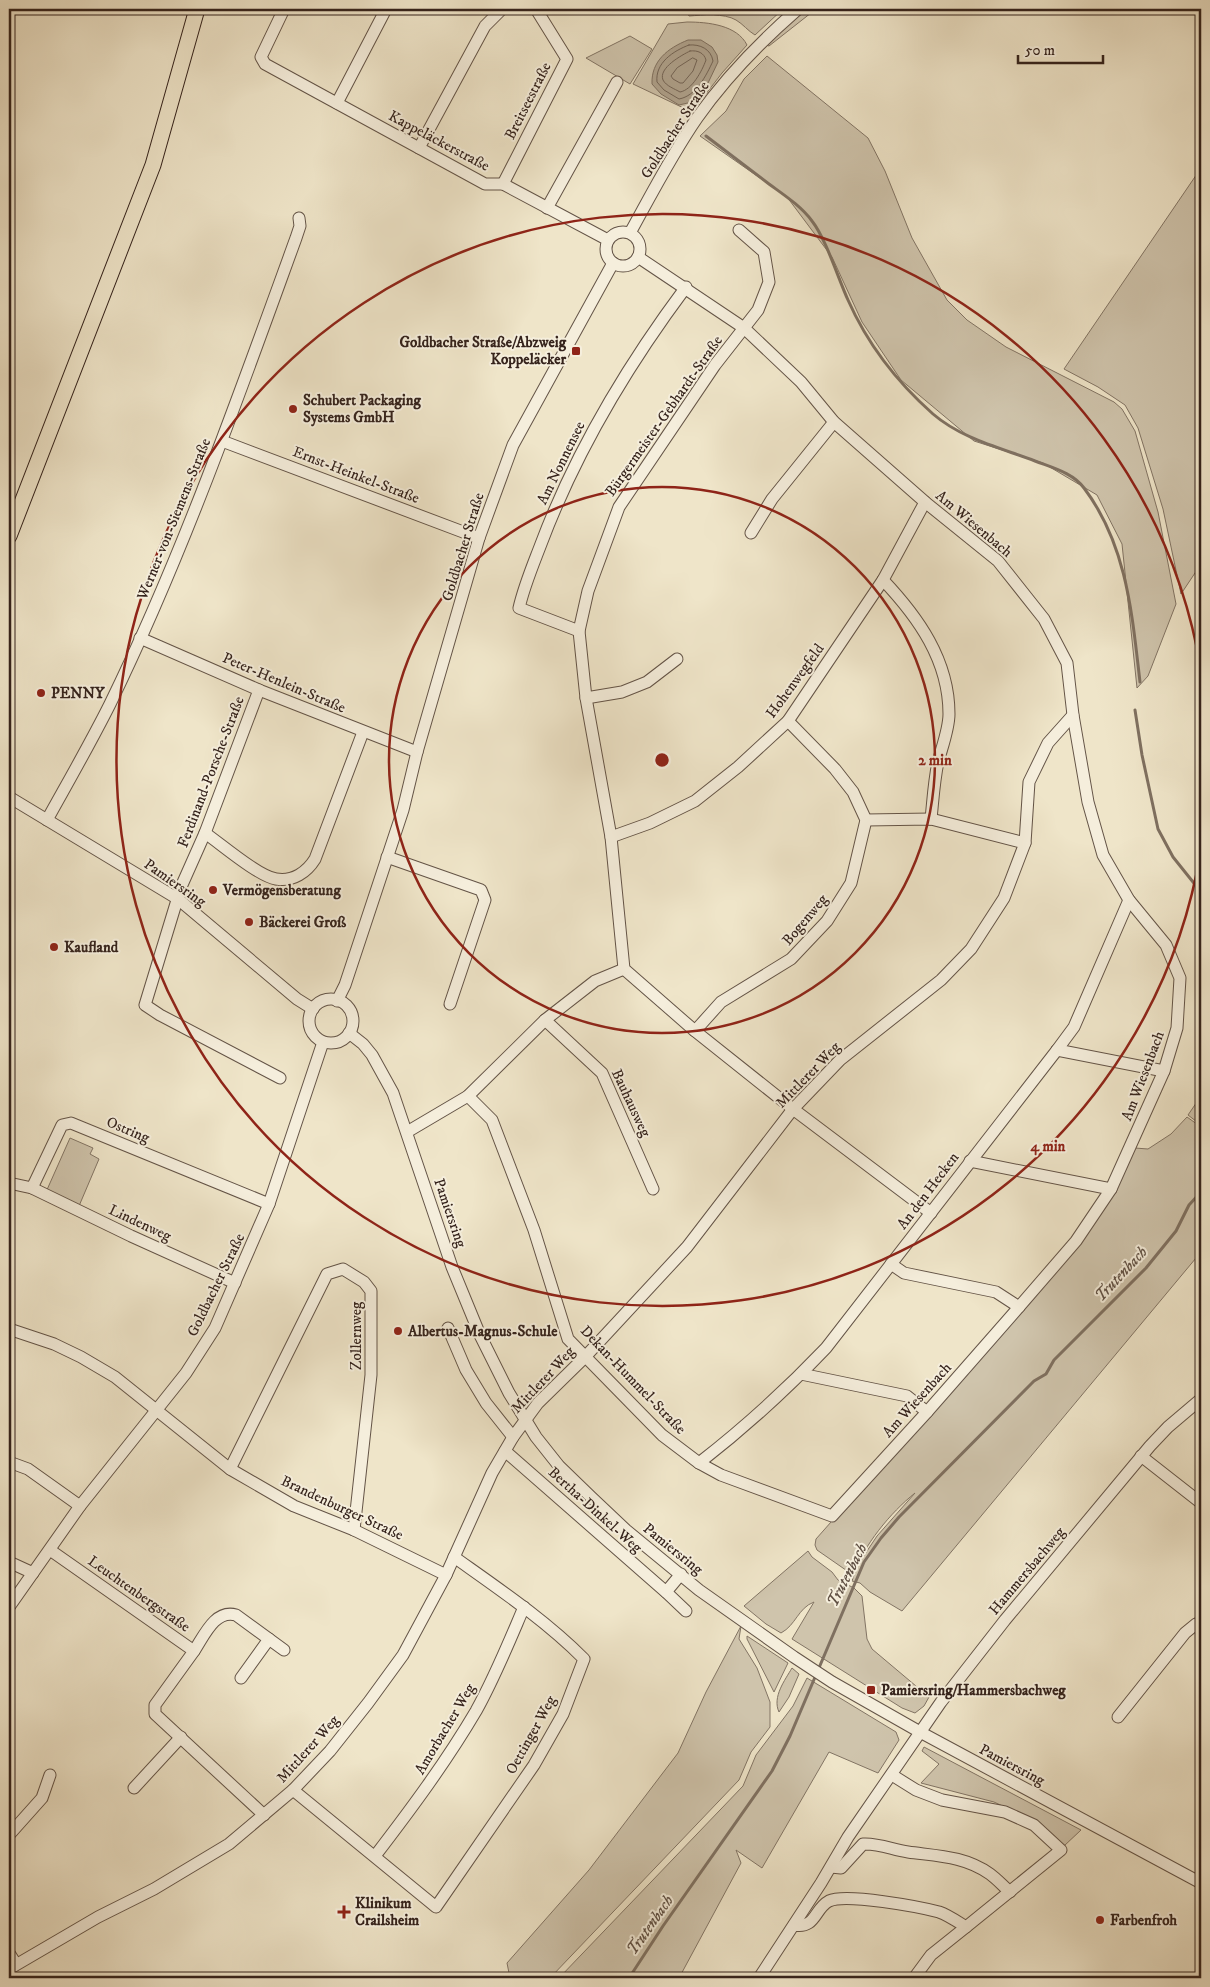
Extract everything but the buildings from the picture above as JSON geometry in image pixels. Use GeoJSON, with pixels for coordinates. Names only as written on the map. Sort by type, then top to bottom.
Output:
{"type":"FeatureCollection","features":[{"type":"Feature","properties":{"kind":"main road"},"geometry":{"type":"LineString","coordinates":[[9,536],[153,165],[197,9]]}},
{"type":"Feature","properties":{"kind":"street","name":"Kappeläckerstraße"},"geometry":{"type":"LineString","coordinates":[[284,9],[261,57],[265,64],[485,184],[502,184],[608,240]]}},
{"type":"Feature","properties":{"kind":"street"},"geometry":{"type":"LineString","coordinates":[[337,103],[386,9]]}},
{"type":"Feature","properties":{"kind":"street"},"geometry":{"type":"LineString","coordinates":[[419,148],[485,26],[502,9]]}},
{"type":"Feature","properties":{"kind":"street","name":"Breitseestraße"},"geometry":{"type":"LineString","coordinates":[[502,184],[567,59],[536,9]]}},
{"type":"Feature","properties":{"kind":"street","name":"Goldbacher Straße"},"geometry":{"type":"LineString","coordinates":[[630,233],[697,118],[758,44],[798,9]]}},
{"type":"Feature","properties":{"kind":"street"},"geometry":{"type":"LineString","coordinates":[[547,208],[617,82]]}},
{"type":"Feature","properties":{"kind":"street","name":"Werner-von-Siemens-Straße"},"geometry":{"type":"LineString","coordinates":[[47,820],[109,706],[140,638],[222,440],[296,238],[300,226],[299,218]]}},
{"type":"Feature","properties":{"kind":"street"},"geometry":{"type":"LineString","coordinates":[[739,230],[764,252],[768,282],[758,310],[744,328]]}},
{"type":"Feature","properties":{"kind":"street"},"geometry":{"type":"LineString","coordinates":[[619,232],[630,233],[638,241],[640,248],[638,257],[629,265],[620,266],[613,263],[606,255],[605,248],[608,240],[612,235],[619,232]]}},
{"type":"Feature","properties":{"kind":"street","name":"Am Wiesenbach"},"geometry":{"type":"LineString","coordinates":[[638,257],[744,328],[801,382],[834,422],[924,502],[998,561],[1044,619],[1068,663],[1073,714],[1088,802],[1103,855],[1129,900],[1166,945],[1180,978],[1177,1028],[1164,1071],[1112,1189],[1076,1241],[927,1412],[832,1516]]}},
{"type":"Feature","properties":{"kind":"street","name":"Goldbacher Straße"},"geometry":{"type":"LineString","coordinates":[[337,1001],[345,984],[403,810],[417,752],[479,538],[513,445],[613,263]]}},
{"type":"Feature","properties":{"kind":"street","name":"Am Nonnensee"},"geometry":{"type":"LineString","coordinates":[[579,631],[518,608],[522,590],[556,504],[605,408],[649,337],[686,288]]}},
{"type":"Feature","properties":{"kind":"street","name":"Bürgermeister-Gebhardt-Straße"},"geometry":{"type":"LineString","coordinates":[[624,969],[611,837],[586,698],[579,631],[588,591],[619,507],[716,365],[744,328]]}},
{"type":"Feature","properties":{"kind":"street"},"geometry":{"type":"LineString","coordinates":[[751,533],[778,492],[834,422]]}},
{"type":"Feature","properties":{"kind":"street","name":"Ernst-Heinkel-Straße"},"geometry":{"type":"LineString","coordinates":[[222,440],[479,538]]}},
{"type":"Feature","properties":{"kind":"street","name":"Hohenwegfeld"},"geometry":{"type":"LineString","coordinates":[[611,837],[650,823],[695,801],[738,767],[788,721],[883,580],[924,502]]}},
{"type":"Feature","properties":{"kind":"street"},"geometry":{"type":"LineString","coordinates":[[883,580],[907,605],[931,642],[945,679],[949,715],[938,765],[931,819]]}},
{"type":"Feature","properties":{"kind":"street","name":"Peter-Henlein-Straße"},"geometry":{"type":"LineString","coordinates":[[140,638],[259,690],[417,752]]}},
{"type":"Feature","properties":{"kind":"street"},"geometry":{"type":"LineString","coordinates":[[586,698],[622,692],[647,682],[677,659]]}},
{"type":"Feature","properties":{"kind":"street","name":"Ferdinand-Porsche-Straße"},"geometry":{"type":"LineString","coordinates":[[259,690],[205,833],[181,887],[145,1005],[160,1015],[280,1078]]}},
{"type":"Feature","properties":{"kind":"street","name":"Mittlerer Weg"},"geometry":{"type":"LineString","coordinates":[[12,1966],[98,1917],[154,1890],[229,1844],[293,1790],[330,1751],[368,1703],[402,1655],[446,1575],[492,1473],[513,1437],[538,1403],[585,1357],[687,1247],[793,1109],[840,1060],[941,980],[971,949],[1004,898],[1025,843],[1029,782],[1048,742],[1073,714]]}},
{"type":"Feature","properties":{"kind":"street"},"geometry":{"type":"LineString","coordinates":[[788,721],[834,769],[853,792],[866,820],[931,819],[1025,843]]}},
{"type":"Feature","properties":{"kind":"street"},"geometry":{"type":"LineString","coordinates":[[205,833],[264,874],[277,879],[298,876],[315,859],[363,732]]}},
{"type":"Feature","properties":{"kind":"street","name":"Pamiersring"},"geometry":{"type":"LineString","coordinates":[[9,797],[178,900],[297,1000],[313,1009]]}},
{"type":"Feature","properties":{"kind":"street","name":"Bogenweg"},"geometry":{"type":"LineString","coordinates":[[695,1031],[721,1002],[792,959],[827,921],[851,883],[866,820]]}},
{"type":"Feature","properties":{"kind":"street"},"geometry":{"type":"LineString","coordinates":[[387,857],[481,890],[485,900],[450,1004]]}},
{"type":"Feature","properties":{"kind":"street","name":"An den Hecken"},"geometry":{"type":"LineString","coordinates":[[698,1463],[738,1432],[801,1374],[826,1348],[1057,1050],[1074,1027],[1129,900]]}},
{"type":"Feature","properties":{"kind":"street"},"geometry":{"type":"LineString","coordinates":[[407,1132],[468,1096],[545,1020],[595,981],[624,969],[695,1031],[793,1109],[931,1212]]}},
{"type":"Feature","properties":{"kind":"street"},"geometry":{"type":"LineString","coordinates":[[328,1000],[337,1001],[344,1004],[350,1011],[352,1018],[349,1033],[337,1042],[323,1042],[311,1032],[310,1016],[313,1009],[319,1003],[328,1000]]}},
{"type":"Feature","properties":{"kind":"street","name":"Bauhausweg"},"geometry":{"type":"LineString","coordinates":[[545,1020],[602,1073],[653,1189]]}},
{"type":"Feature","properties":{"kind":"street","name":"Pamiersring"},"geometry":{"type":"LineString","coordinates":[[349,1033],[363,1044],[379,1067],[393,1093],[456,1276],[484,1343],[509,1393],[525,1420],[560,1466],[591,1497],[626,1530],[680,1574],[832,1682],[920,1732],[1201,1883]]}},
{"type":"Feature","properties":{"kind":"street","name":"Goldbacher Straße"},"geometry":{"type":"LineString","coordinates":[[9,1607],[80,1506],[186,1373],[215,1328],[269,1204],[323,1042]]}},
{"type":"Feature","properties":{"kind":"street"},"geometry":{"type":"LineString","coordinates":[[1057,1050],[1164,1071]]}},
{"type":"Feature","properties":{"kind":"street","name":"Dekan-Hummel-Straße"},"geometry":{"type":"LineString","coordinates":[[468,1096],[492,1120],[534,1230],[568,1339],[662,1436],[698,1463],[721,1475],[832,1516]]}},
{"type":"Feature","properties":{"kind":"street","name":"Ostring"},"geometry":{"type":"LineString","coordinates":[[32,1188],[62,1125],[71,1123],[269,1204]]}},
{"type":"Feature","properties":{"kind":"street"},"geometry":{"type":"LineString","coordinates":[[970,1161],[1112,1189]]}},
{"type":"Feature","properties":{"kind":"street"},"geometry":{"type":"LineString","coordinates":[[9,1183],[32,1188]]}},
{"type":"Feature","properties":{"kind":"street","name":"Lindenweg"},"geometry":{"type":"LineString","coordinates":[[32,1188],[131,1236],[236,1283]]}},
{"type":"Feature","properties":{"kind":"street"},"geometry":{"type":"LineString","coordinates":[[891,1264],[904,1273],[996,1292],[1019,1307]]}},
{"type":"Feature","properties":{"kind":"street","name":"Zollernweg"},"geometry":{"type":"LineString","coordinates":[[230,1469],[327,1274],[343,1270],[364,1282],[371,1291],[372,1375],[354,1530]]}},
{"type":"Feature","properties":{"kind":"street","name":"Brandenburger Straße"},"geometry":{"type":"LineString","coordinates":[[9,1328],[54,1344],[80,1356],[115,1377],[230,1469],[294,1506],[354,1530],[446,1575]]}},
{"type":"Feature","properties":{"kind":"street","name":"Mittlerer Weg"},"geometry":{"type":"LineString","coordinates":[[448,1328],[466,1370],[481,1395],[513,1437]]}},
{"type":"Feature","properties":{"kind":"street"},"geometry":{"type":"LineString","coordinates":[[801,1374],[907,1396],[927,1412]]}},
{"type":"Feature","properties":{"kind":"street","name":"Hammersbachweg"},"geometry":{"type":"LineString","coordinates":[[759,1978],[831,1867],[848,1837],[940,1702],[1005,1620],[1141,1456],[1168,1426],[1201,1399]]}},
{"type":"Feature","properties":{"kind":"street","name":"Bertha-Dinkel-Weg"},"geometry":{"type":"LineString","coordinates":[[505,1451],[686,1611]]}},
{"type":"Feature","properties":{"kind":"street"},"geometry":{"type":"LineString","coordinates":[[1141,1456],[1201,1503]]}},
{"type":"Feature","properties":{"kind":"street"},"geometry":{"type":"LineString","coordinates":[[9,1462],[28,1469],[80,1506]]}},
{"type":"Feature","properties":{"kind":"street","name":"Leuchtenbergstraße"},"geometry":{"type":"LineString","coordinates":[[50,1550],[194,1651],[155,1705],[155,1714],[264,1815]]}},
{"type":"Feature","properties":{"kind":"street","name":"Oettinger Weg"},"geometry":{"type":"LineString","coordinates":[[375,1856],[436,1907],[534,1765],[563,1714],[584,1659],[568,1642],[524,1607],[454,1557]]}},
{"type":"Feature","properties":{"kind":"street"},"geometry":{"type":"LineString","coordinates":[[9,1562],[33,1573]]}},
{"type":"Feature","properties":{"kind":"street"},"geometry":{"type":"LineString","coordinates":[[666,1592],[680,1574]]}},
{"type":"Feature","properties":{"kind":"street","name":"Amorbacher Weg"},"geometry":{"type":"LineString","coordinates":[[375,1856],[428,1786],[475,1712],[500,1665],[524,1607]]}},
{"type":"Feature","properties":{"kind":"street"},"geometry":{"type":"LineString","coordinates":[[194,1651],[216,1618],[228,1613],[236,1615],[284,1650]]}},
{"type":"Feature","properties":{"kind":"street"},"geometry":{"type":"LineString","coordinates":[[1118,1717],[1185,1632],[1201,1622]]}},
{"type":"Feature","properties":{"kind":"street"},"geometry":{"type":"LineString","coordinates":[[241,1678],[269,1639]]}},
{"type":"Feature","properties":{"kind":"street"},"geometry":{"type":"LineString","coordinates":[[134,1788],[181,1737]]}},
{"type":"Feature","properties":{"kind":"street"},"geometry":{"type":"LineString","coordinates":[[9,1835],[42,1798],[50,1775]]}},
{"type":"Feature","properties":{"kind":"street"},"geometry":{"type":"LineString","coordinates":[[892,1775],[916,1790],[942,1800],[1005,1812],[1034,1825],[1061,1850],[931,1955],[914,1978]]}},
{"type":"Feature","properties":{"kind":"street"},"geometry":{"type":"LineString","coordinates":[[293,1790],[375,1856]]}},
{"type":"Feature","properties":{"kind":"street"},"geometry":{"type":"LineString","coordinates":[[831,1867],[841,1868],[863,1844],[875,1843],[888,1848],[935,1854],[963,1860],[989,1873],[1010,1892]]}},
{"type":"Feature","properties":{"kind":"street"},"geometry":{"type":"LineString","coordinates":[[794,1925],[807,1925],[828,1901],[844,1899],[906,1905],[941,1913],[966,1927]]}},
{"type":"Feature","properties":{"kind":"street"},"geometry":{"type":"LineString","coordinates":[[9,1953],[12,1966]]}},
{"type":"Feature","properties":{"kind":"shaded area"},"geometry":{"type":"Polygon","coordinates":[[[685,9],[783,9],[755,35],[739,22],[726,16],[689,16],[685,9]]]}},
{"type":"Feature","properties":{"kind":"shaded area"},"geometry":{"type":"Polygon","coordinates":[[[803,9],[816,9],[769,46],[766,45],[803,9]]]}},
{"type":"Feature","properties":{"kind":"shaded area"},"geometry":{"type":"Polygon","coordinates":[[[687,22],[713,24],[729,29],[742,38],[747,45],[722,73],[692,112],[633,84],[668,24],[687,22]]]}},
{"type":"Feature","properties":{"kind":"shaded area"},"geometry":{"type":"Polygon","coordinates":[[[630,36],[652,49],[630,84],[586,58],[630,36]]]}},
{"type":"Feature","properties":{"kind":"shaded area"},"geometry":{"type":"Polygon","coordinates":[[[767,56],[868,138],[885,171],[912,238],[947,300],[967,320],[1006,347],[1114,402],[1122,409],[1135,431],[1158,512],[1176,604],[1148,676],[1137,688],[1122,544],[1097,495],[1043,463],[974,441],[901,380],[862,322],[832,257],[787,197],[700,136],[726,111],[744,79],[767,56]]]}},
{"type":"Feature","properties":{"kind":"shaded area"},"geometry":{"type":"Polygon","coordinates":[[[1201,168],[1201,564],[1181,594],[1163,509],[1138,428],[1125,405],[1098,387],[1064,369],[1201,168]]]}},
{"type":"Feature","properties":{"kind":"shaded area"},"geometry":{"type":"Polygon","coordinates":[[[1201,1096],[1201,1125],[1188,1115],[1201,1096]]]}},
{"type":"Feature","properties":{"kind":"shaded area"},"geometry":{"type":"Polygon","coordinates":[[[1187,1117],[1201,1127],[1201,1252],[902,1611],[870,1592],[860,1583],[852,1581],[857,1567],[853,1575],[817,1550],[815,1545],[816,1539],[1078,1243],[1135,1148],[1148,1149],[1171,1134],[1187,1117]],[[915,1493],[887,1520],[871,1541],[857,1566],[877,1536],[915,1493]]]}},
{"type":"Feature","properties":{"kind":"shaded area"},"geometry":{"type":"Polygon","coordinates":[[[70,1138],[93,1148],[90,1154],[99,1159],[79,1206],[46,1192],[70,1138]]]}},
{"type":"Feature","properties":{"kind":"shaded area"},"geometry":{"type":"Polygon","coordinates":[[[808,1551],[812,1557],[832,1572],[838,1580],[854,1588],[862,1596],[867,1639],[872,1649],[929,1697],[924,1706],[915,1713],[902,1708],[792,1639],[814,1602],[804,1608],[790,1626],[781,1633],[766,1624],[744,1606],[808,1551]]]}},
{"type":"Feature","properties":{"kind":"shaded area"},"geometry":{"type":"Polygon","coordinates":[[[741,1626],[739,1639],[757,1668],[770,1702],[770,1727],[751,1752],[739,1780],[550,1978],[510,1978],[507,1963],[589,1870],[678,1753],[706,1692],[741,1626]]]}},
{"type":"Feature","properties":{"kind":"shaded area"},"geometry":{"type":"Polygon","coordinates":[[[747,1636],[788,1663],[774,1692],[747,1639],[747,1636]]]}},
{"type":"Feature","properties":{"kind":"shaded area"},"geometry":{"type":"Polygon","coordinates":[[[792,1668],[799,1674],[789,1697],[779,1712],[777,1706],[778,1695],[792,1668]]]}},
{"type":"Feature","properties":{"kind":"shaded area"},"geometry":{"type":"Polygon","coordinates":[[[807,1678],[896,1732],[899,1740],[878,1773],[829,1752],[762,1868],[736,1850],[741,1863],[679,1978],[559,1978],[743,1786],[756,1755],[793,1706],[807,1678]]]}},
{"type":"Feature","properties":{"kind":"shaded area"},"geometry":{"type":"Polygon","coordinates":[[[924,1747],[1081,1830],[1064,1846],[1013,1811],[994,1802],[921,1783],[939,1764],[922,1751],[924,1747]]]}},
{"type":"Feature","properties":{"kind":"water"},"geometry":{"type":"Polygon","coordinates":[[[688,40],[701,40],[712,47],[717,55],[718,62],[708,83],[692,102],[679,105],[661,94],[652,84],[652,76],[662,56],[688,40]]]}},
{"type":"Feature","properties":{"kind":"waterway"},"geometry":{"type":"LineString","coordinates":[[706,136],[792,201],[808,216],[822,238],[848,300],[864,332],[884,361],[920,402],[944,423],[956,430],[982,442],[1062,472],[1074,478],[1084,488],[1110,533],[1119,557],[1130,606],[1140,682]]}},
{"type":"Feature","properties":{"kind":"waterway"},"geometry":{"type":"LineString","coordinates":[[1135,710],[1142,755],[1158,829],[1173,857],[1201,892]]}},
{"type":"Feature","properties":{"kind":"waterway","name":"Trutenbach"},"geometry":{"type":"LineString","coordinates":[[629,1978],[663,1926],[772,1771],[790,1736],[864,1562],[881,1538],[899,1517],[1034,1381],[1046,1374],[1054,1360],[1146,1268],[1176,1231],[1189,1205],[1201,1192]]}},
{"type":"Feature","properties":{"kind":"place","name":"Goldbacher Straße/Abzweig Koppeläcker"},"geometry":{"type":"Point","coordinates":[576,351]}},
{"type":"Feature","properties":{"kind":"place","name":"Schubert Packaging Systems GmbH"},"geometry":{"type":"Point","coordinates":[293,409]}},
{"type":"Feature","properties":{"kind":"place","name":"PENNY"},"geometry":{"type":"Point","coordinates":[41,693]}},
{"type":"Feature","properties":{"kind":"place","name":"Vermögensberatung"},"geometry":{"type":"Point","coordinates":[213,890]}},
{"type":"Feature","properties":{"kind":"place","name":"Bäckerei Groß"},"geometry":{"type":"Point","coordinates":[249,922]}},
{"type":"Feature","properties":{"kind":"place","name":"Kaufland"},"geometry":{"type":"Point","coordinates":[54,947]}},
{"type":"Feature","properties":{"kind":"place","name":"Albertus-Magnus-Schule"},"geometry":{"type":"Point","coordinates":[398,1331]}},
{"type":"Feature","properties":{"kind":"place","name":"Pamiersring/Hammersbachweg"},"geometry":{"type":"Point","coordinates":[871,1690]}},
{"type":"Feature","properties":{"kind":"place","name":"Klinikum Crailsheim"},"geometry":{"type":"Point","coordinates":[344,1912]}},
{"type":"Feature","properties":{"kind":"place","name":"Farbenfroh"},"geometry":{"type":"Point","coordinates":[1100,1920]}}]}
